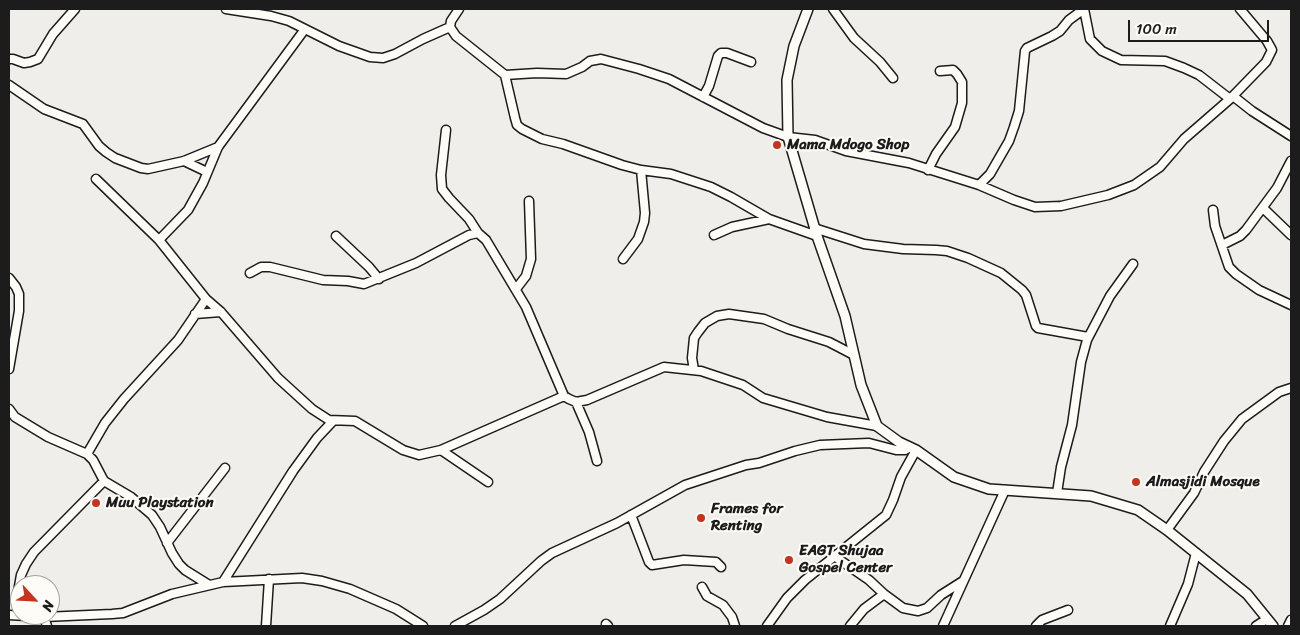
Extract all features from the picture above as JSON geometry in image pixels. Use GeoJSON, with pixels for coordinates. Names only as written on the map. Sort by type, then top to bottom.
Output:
{"type":"FeatureCollection","features":[{"type":"Feature","properties":{"kind":"street"},"geometry":{"type":"LineString","coordinates":[[9,59],[24,63],[38,58],[53,34],[74,9]]}},
{"type":"Feature","properties":{"kind":"street"},"geometry":{"type":"LineString","coordinates":[[226,9],[271,16],[289,21],[339,46],[370,57],[383,58],[450,27],[459,9]]}},
{"type":"Feature","properties":{"kind":"street"},"geometry":{"type":"LineString","coordinates":[[808,9],[794,46],[787,80],[788,138],[816,232],[845,316],[861,385],[877,426]]}},
{"type":"Feature","properties":{"kind":"street"},"geometry":{"type":"LineString","coordinates":[[832,9],[854,38],[880,62],[893,78]]}},
{"type":"Feature","properties":{"kind":"street"},"geometry":{"type":"LineString","coordinates":[[979,185],[990,174],[1009,141],[1014,127],[1019,111],[1025,51],[1027,48],[1060,31],[1069,20],[1084,9],[1090,39],[1102,51],[1121,60],[1165,62],[1184,68],[1199,75],[1291,136]]}},
{"type":"Feature","properties":{"kind":"street"},"geometry":{"type":"LineString","coordinates":[[505,75],[566,74],[590,61],[601,60],[660,75],[763,128],[788,138],[815,140],[846,151],[909,163],[979,185],[1035,208],[1061,206],[1108,195],[1134,185],[1160,166],[1184,138],[1232,97],[1266,62],[1272,50],[1267,41],[1240,9]]}},
{"type":"Feature","properties":{"kind":"street"},"geometry":{"type":"LineString","coordinates":[[450,27],[456,36],[505,75],[517,125],[542,139],[563,144],[582,152],[641,170],[671,174],[710,187],[768,219],[864,244],[903,249],[947,251],[968,258],[1001,273],[1022,290],[1038,328],[1088,337]]}},
{"type":"Feature","properties":{"kind":"street"},"geometry":{"type":"LineString","coordinates":[[160,240],[188,210],[218,147],[305,29]]}},
{"type":"Feature","properties":{"kind":"street"},"geometry":{"type":"LineString","coordinates":[[703,97],[709,86],[718,56],[721,53],[727,52],[751,62]]}},
{"type":"Feature","properties":{"kind":"street"},"geometry":{"type":"LineString","coordinates":[[928,170],[936,154],[955,127],[962,103],[962,82],[957,74],[953,70],[940,71]]}},
{"type":"Feature","properties":{"kind":"street"},"geometry":{"type":"LineString","coordinates":[[9,85],[44,109],[83,124],[99,146],[116,158],[130,164],[148,169],[184,161],[218,147]]}},
{"type":"Feature","properties":{"kind":"street"},"geometry":{"type":"LineString","coordinates":[[446,130],[441,175],[442,189],[486,240],[516,289],[532,320],[564,396],[576,402],[586,400],[664,367],[701,371],[743,385],[763,398],[827,417],[877,426],[899,442],[913,448],[954,477],[989,489],[1091,496],[1138,510],[1167,530],[1247,594],[1273,626]]}},
{"type":"Feature","properties":{"kind":"street"},"geometry":{"type":"LineString","coordinates":[[184,161],[207,172]]}},
{"type":"Feature","properties":{"kind":"street"},"geometry":{"type":"LineString","coordinates":[[1222,245],[1240,236],[1246,230],[1277,188],[1291,161]]}},
{"type":"Feature","properties":{"kind":"street"},"geometry":{"type":"LineString","coordinates":[[623,259],[638,239],[644,222],[641,170]]}},
{"type":"Feature","properties":{"kind":"street"},"geometry":{"type":"LineString","coordinates":[[96,179],[160,240],[206,298],[221,312],[278,378],[322,417],[333,421],[355,421],[388,442],[412,454],[429,454],[564,396]]}},
{"type":"Feature","properties":{"kind":"street"},"geometry":{"type":"LineString","coordinates":[[516,289],[526,276],[531,259],[529,201]]}},
{"type":"Feature","properties":{"kind":"street"},"geometry":{"type":"LineString","coordinates":[[1263,208],[1291,235]]}},
{"type":"Feature","properties":{"kind":"street"},"geometry":{"type":"LineString","coordinates":[[1213,210],[1229,267],[1259,290],[1291,305]]}},
{"type":"Feature","properties":{"kind":"street"},"geometry":{"type":"LineString","coordinates":[[714,235],[732,228],[768,219]]}},
{"type":"Feature","properties":{"kind":"street"},"geometry":{"type":"LineString","coordinates":[[250,273],[261,267],[270,267],[323,280],[348,281],[361,284],[416,262],[469,235],[478,233]]}},
{"type":"Feature","properties":{"kind":"street"},"geometry":{"type":"LineString","coordinates":[[336,236],[379,278]]}},
{"type":"Feature","properties":{"kind":"street"},"geometry":{"type":"LineString","coordinates":[[1057,493],[1060,467],[1072,425],[1081,362],[1088,337],[1110,296],[1133,264]]}},
{"type":"Feature","properties":{"kind":"street"},"geometry":{"type":"LineString","coordinates":[[9,278],[16,287],[19,311],[9,369]]}},
{"type":"Feature","properties":{"kind":"street"},"geometry":{"type":"LineString","coordinates":[[87,454],[114,411],[178,340],[206,298]]}},
{"type":"Feature","properties":{"kind":"street"},"geometry":{"type":"LineString","coordinates":[[196,314],[221,312]]}},
{"type":"Feature","properties":{"kind":"street"},"geometry":{"type":"LineString","coordinates":[[694,370],[692,358],[694,338],[706,323],[717,316],[729,314],[764,319],[829,342],[854,355]]}},
{"type":"Feature","properties":{"kind":"street"},"geometry":{"type":"LineString","coordinates":[[1167,530],[1194,493],[1204,472],[1224,442],[1242,420],[1280,392],[1291,388]]}},
{"type":"Feature","properties":{"kind":"street"},"geometry":{"type":"LineString","coordinates":[[576,402],[589,432],[597,461]]}},
{"type":"Feature","properties":{"kind":"street"},"geometry":{"type":"LineString","coordinates":[[9,409],[15,417],[48,437],[87,454],[93,460],[104,481],[145,509],[160,526],[179,564],[209,585]]}},
{"type":"Feature","properties":{"kind":"street"},"geometry":{"type":"LineString","coordinates":[[223,582],[293,471],[317,438],[333,421]]}},
{"type":"Feature","properties":{"kind":"street"},"geometry":{"type":"LineString","coordinates":[[455,626],[500,599],[541,561],[552,554],[652,505],[685,484],[746,464],[759,463],[820,445],[869,443],[896,450],[913,448]]}},
{"type":"Feature","properties":{"kind":"street"},"geometry":{"type":"LineString","coordinates":[[767,626],[787,598],[806,580],[886,515],[913,448]]}},
{"type":"Feature","properties":{"kind":"street"},"geometry":{"type":"LineString","coordinates":[[441,450],[488,482]]}},
{"type":"Feature","properties":{"kind":"street"},"geometry":{"type":"LineString","coordinates":[[167,542],[225,468]]}},
{"type":"Feature","properties":{"kind":"street"},"geometry":{"type":"LineString","coordinates":[[21,575],[34,552],[104,481]]}},
{"type":"Feature","properties":{"kind":"street"},"geometry":{"type":"LineString","coordinates":[[943,626],[1005,490]]}},
{"type":"Feature","properties":{"kind":"street"},"geometry":{"type":"LineString","coordinates":[[630,515],[649,562],[652,565],[684,560],[716,562],[721,567]]}},
{"type":"Feature","properties":{"kind":"street"},"geometry":{"type":"LineString","coordinates":[[1170,626],[1188,584],[1196,553]]}},
{"type":"Feature","properties":{"kind":"street"},"geometry":{"type":"LineString","coordinates":[[834,556],[869,580],[884,594],[904,608],[918,611],[927,608],[941,595],[964,581]]}},
{"type":"Feature","properties":{"kind":"street"},"geometry":{"type":"LineString","coordinates":[[60,615],[123,613],[172,594],[223,582],[302,578],[322,580],[350,589],[396,609],[420,625]]}},
{"type":"Feature","properties":{"kind":"street"},"geometry":{"type":"LineString","coordinates":[[266,626],[269,580]]}},
{"type":"Feature","properties":{"kind":"street"},"geometry":{"type":"LineString","coordinates":[[702,588],[707,596],[723,605],[732,617],[735,626]]}},
{"type":"Feature","properties":{"kind":"street"},"geometry":{"type":"LineString","coordinates":[[850,626],[864,609],[884,594]]}},
{"type":"Feature","properties":{"kind":"street"},"geometry":{"type":"LineString","coordinates":[[1036,626],[1042,620],[1068,610]]}},
{"type":"Feature","properties":{"kind":"street"},"geometry":{"type":"LineString","coordinates":[[1256,626],[1266,618]]}},
{"type":"Feature","properties":{"kind":"street"},"geometry":{"type":"LineString","coordinates":[[1288,626],[1291,620]]}},
{"type":"Feature","properties":{"kind":"place","name":"Mama Mdogo Shop"},"geometry":{"type":"Point","coordinates":[777,145]}},
{"type":"Feature","properties":{"kind":"place","name":"Almasjidi Mosque"},"geometry":{"type":"Point","coordinates":[1136,482]}},
{"type":"Feature","properties":{"kind":"place","name":"Muu Playstation"},"geometry":{"type":"Point","coordinates":[96,503]}},
{"type":"Feature","properties":{"kind":"place","name":"Frames for Renting"},"geometry":{"type":"Point","coordinates":[701,518]}},
{"type":"Feature","properties":{"kind":"place","name":"EAGT Shujaa Gospel Center"},"geometry":{"type":"Point","coordinates":[789,560]}}]}
